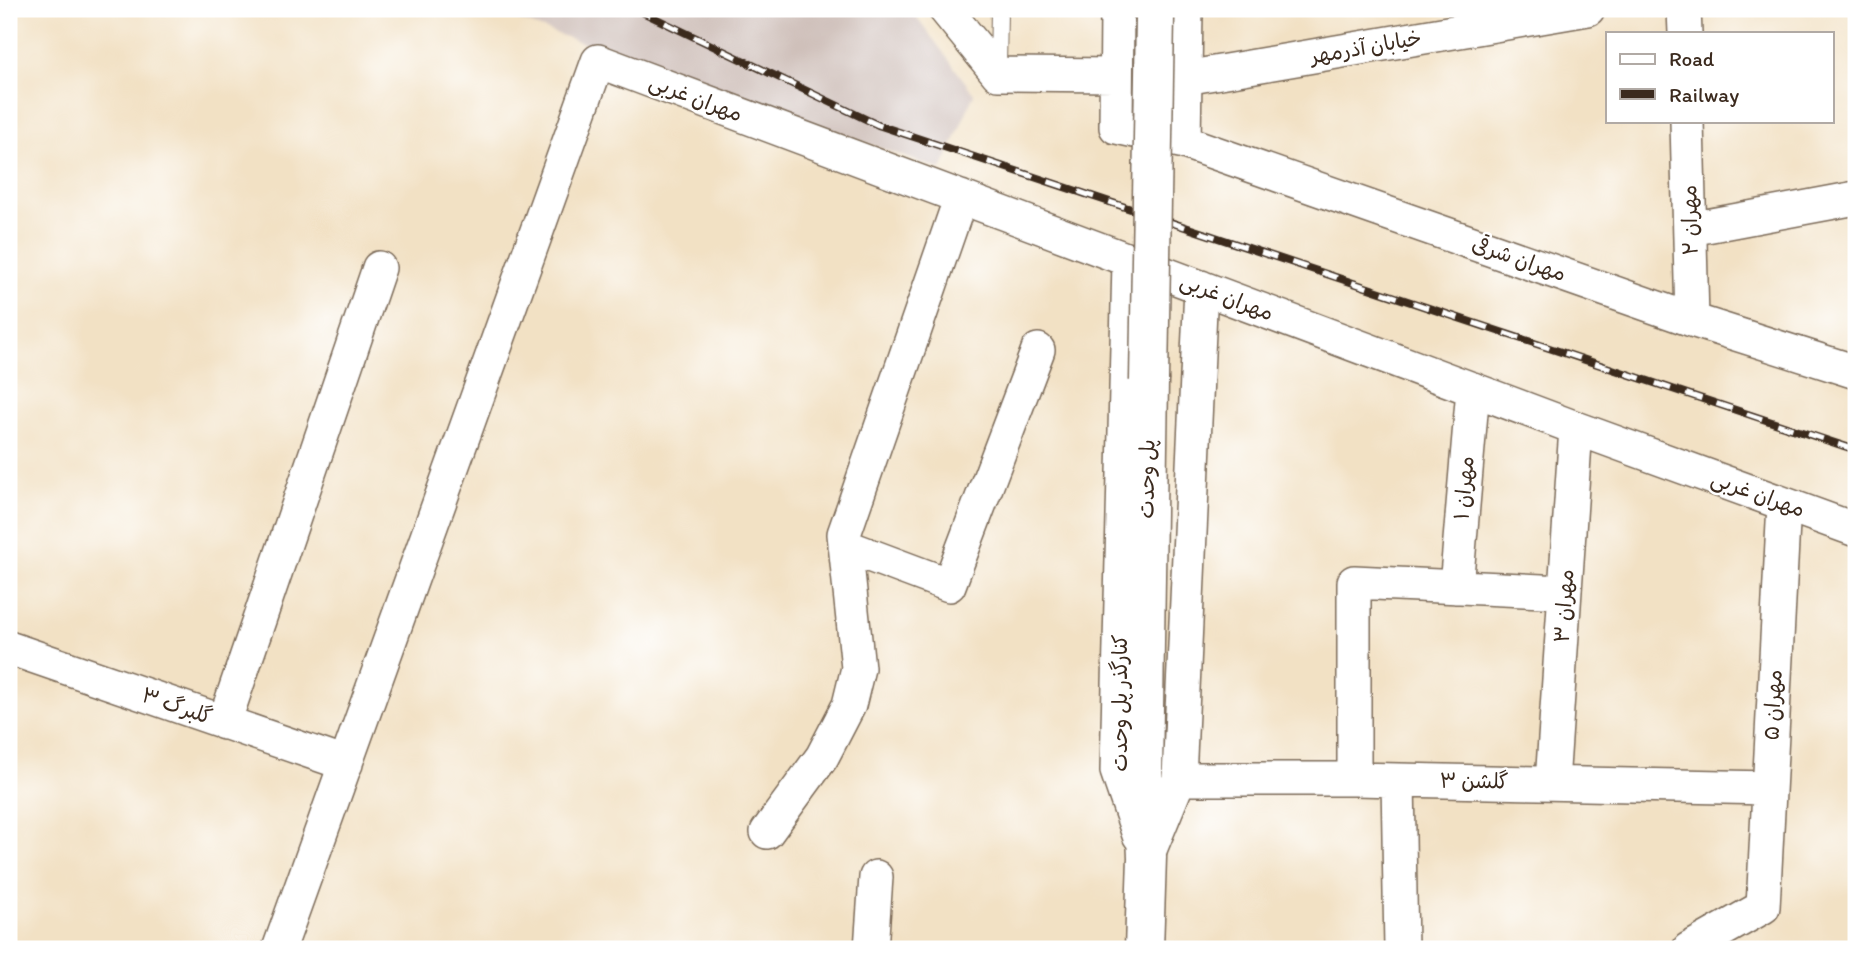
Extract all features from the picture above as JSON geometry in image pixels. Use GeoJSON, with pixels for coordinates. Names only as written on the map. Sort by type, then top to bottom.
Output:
{"type":"FeatureCollection","features":[{"type":"Feature","properties":{"kind":"street"},"geometry":{"type":"LineString","coordinates":[[945,9],[998,74],[1115,75],[1116,9]]}},
{"type":"Feature","properties":{"kind":"street","name":"خیابان آذرمهر"},"geometry":{"type":"LineString","coordinates":[[1185,78],[1471,19],[1588,9]]}},
{"type":"Feature","properties":{"kind":"street"},"geometry":{"type":"LineString","coordinates":[[1684,9],[1685,32]]}},
{"type":"Feature","properties":{"kind":"street"},"geometry":{"type":"LineString","coordinates":[[1165,11],[1185,78],[1184,142]]}},
{"type":"Feature","properties":{"kind":"street","name":"پل وحدت"},"geometry":{"type":"LineString","coordinates":[[1144,949],[1147,857],[1143,773],[1149,381],[1165,11]]}},
{"type":"Feature","properties":{"kind":"street","name":"مهران غربی"},"geometry":{"type":"LineString","coordinates":[[346,764],[598,61],[1576,428],[1856,530]]}},
{"type":"Feature","properties":{"kind":"street","name":"مهران شرقی"},"geometry":{"type":"LineString","coordinates":[[1115,75],[1116,127],[1184,142],[1692,320],[1856,372]]}},
{"type":"Feature","properties":{"kind":"street","name":"مهران ۲"},"geometry":{"type":"LineString","coordinates":[[1687,122],[1692,320]]}},
{"type":"Feature","properties":{"kind":"street"},"geometry":{"type":"LineString","coordinates":[[767,832],[822,757],[849,705],[858,668],[844,534],[961,197]]}},
{"type":"Feature","properties":{"kind":"street"},"geometry":{"type":"LineString","coordinates":[[1690,229],[1856,198]]}},
{"type":"Feature","properties":{"kind":"street","name":"کنارگذر پل وحدت"},"geometry":{"type":"LineString","coordinates":[[1129,261],[1117,771],[1147,857]]}},
{"type":"Feature","properties":{"kind":"street"},"geometry":{"type":"LineString","coordinates":[[224,723],[379,268]]}},
{"type":"Feature","properties":{"kind":"street"},"geometry":{"type":"LineString","coordinates":[[1147,857],[1179,779],[1201,288]]}},
{"type":"Feature","properties":{"kind":"street"},"geometry":{"type":"LineString","coordinates":[[845,546],[949,585],[1038,350]]}},
{"type":"Feature","properties":{"kind":"street","name":"مهران ۱"},"geometry":{"type":"LineString","coordinates":[[1456,587],[1473,389]]}},
{"type":"Feature","properties":{"kind":"street","name":"مهران ۳"},"geometry":{"type":"LineString","coordinates":[[1552,783],[1576,428]]}},
{"type":"Feature","properties":{"kind":"street","name":"مهران ۵"},"geometry":{"type":"LineString","coordinates":[[1689,949],[1763,907],[1784,503]]}},
{"type":"Feature","properties":{"kind":"street"},"geometry":{"type":"LineString","coordinates":[[1354,779],[1354,582],[1564,593]]}},
{"type":"Feature","properties":{"kind":"street","name":"گلبرگ ۳"},"geometry":{"type":"LineString","coordinates":[[9,648],[346,764]]}},
{"type":"Feature","properties":{"kind":"street"},"geometry":{"type":"LineString","coordinates":[[279,949],[346,764]]}},
{"type":"Feature","properties":{"kind":"street","name":"گلشن ۳"},"geometry":{"type":"LineString","coordinates":[[1179,779],[1354,779],[1769,788]]}},
{"type":"Feature","properties":{"kind":"street"},"geometry":{"type":"LineString","coordinates":[[1398,780],[1401,949]]}},
{"type":"Feature","properties":{"kind":"street"},"geometry":{"type":"LineString","coordinates":[[871,949],[876,877]]}},
{"type":"Feature","properties":{"kind":"lane"},"geometry":{"type":"LineString","coordinates":[[998,74],[999,9]]}},
{"type":"Feature","properties":{"kind":"shaded area"},"geometry":{"type":"Polygon","coordinates":[[[487,9],[911,9],[974,94],[942,170],[487,9]]]}},
{"type":"Feature","properties":{"kind":"railway"},"geometry":{"type":"LineString","coordinates":[[636,9],[878,125],[1856,450]]}}]}
